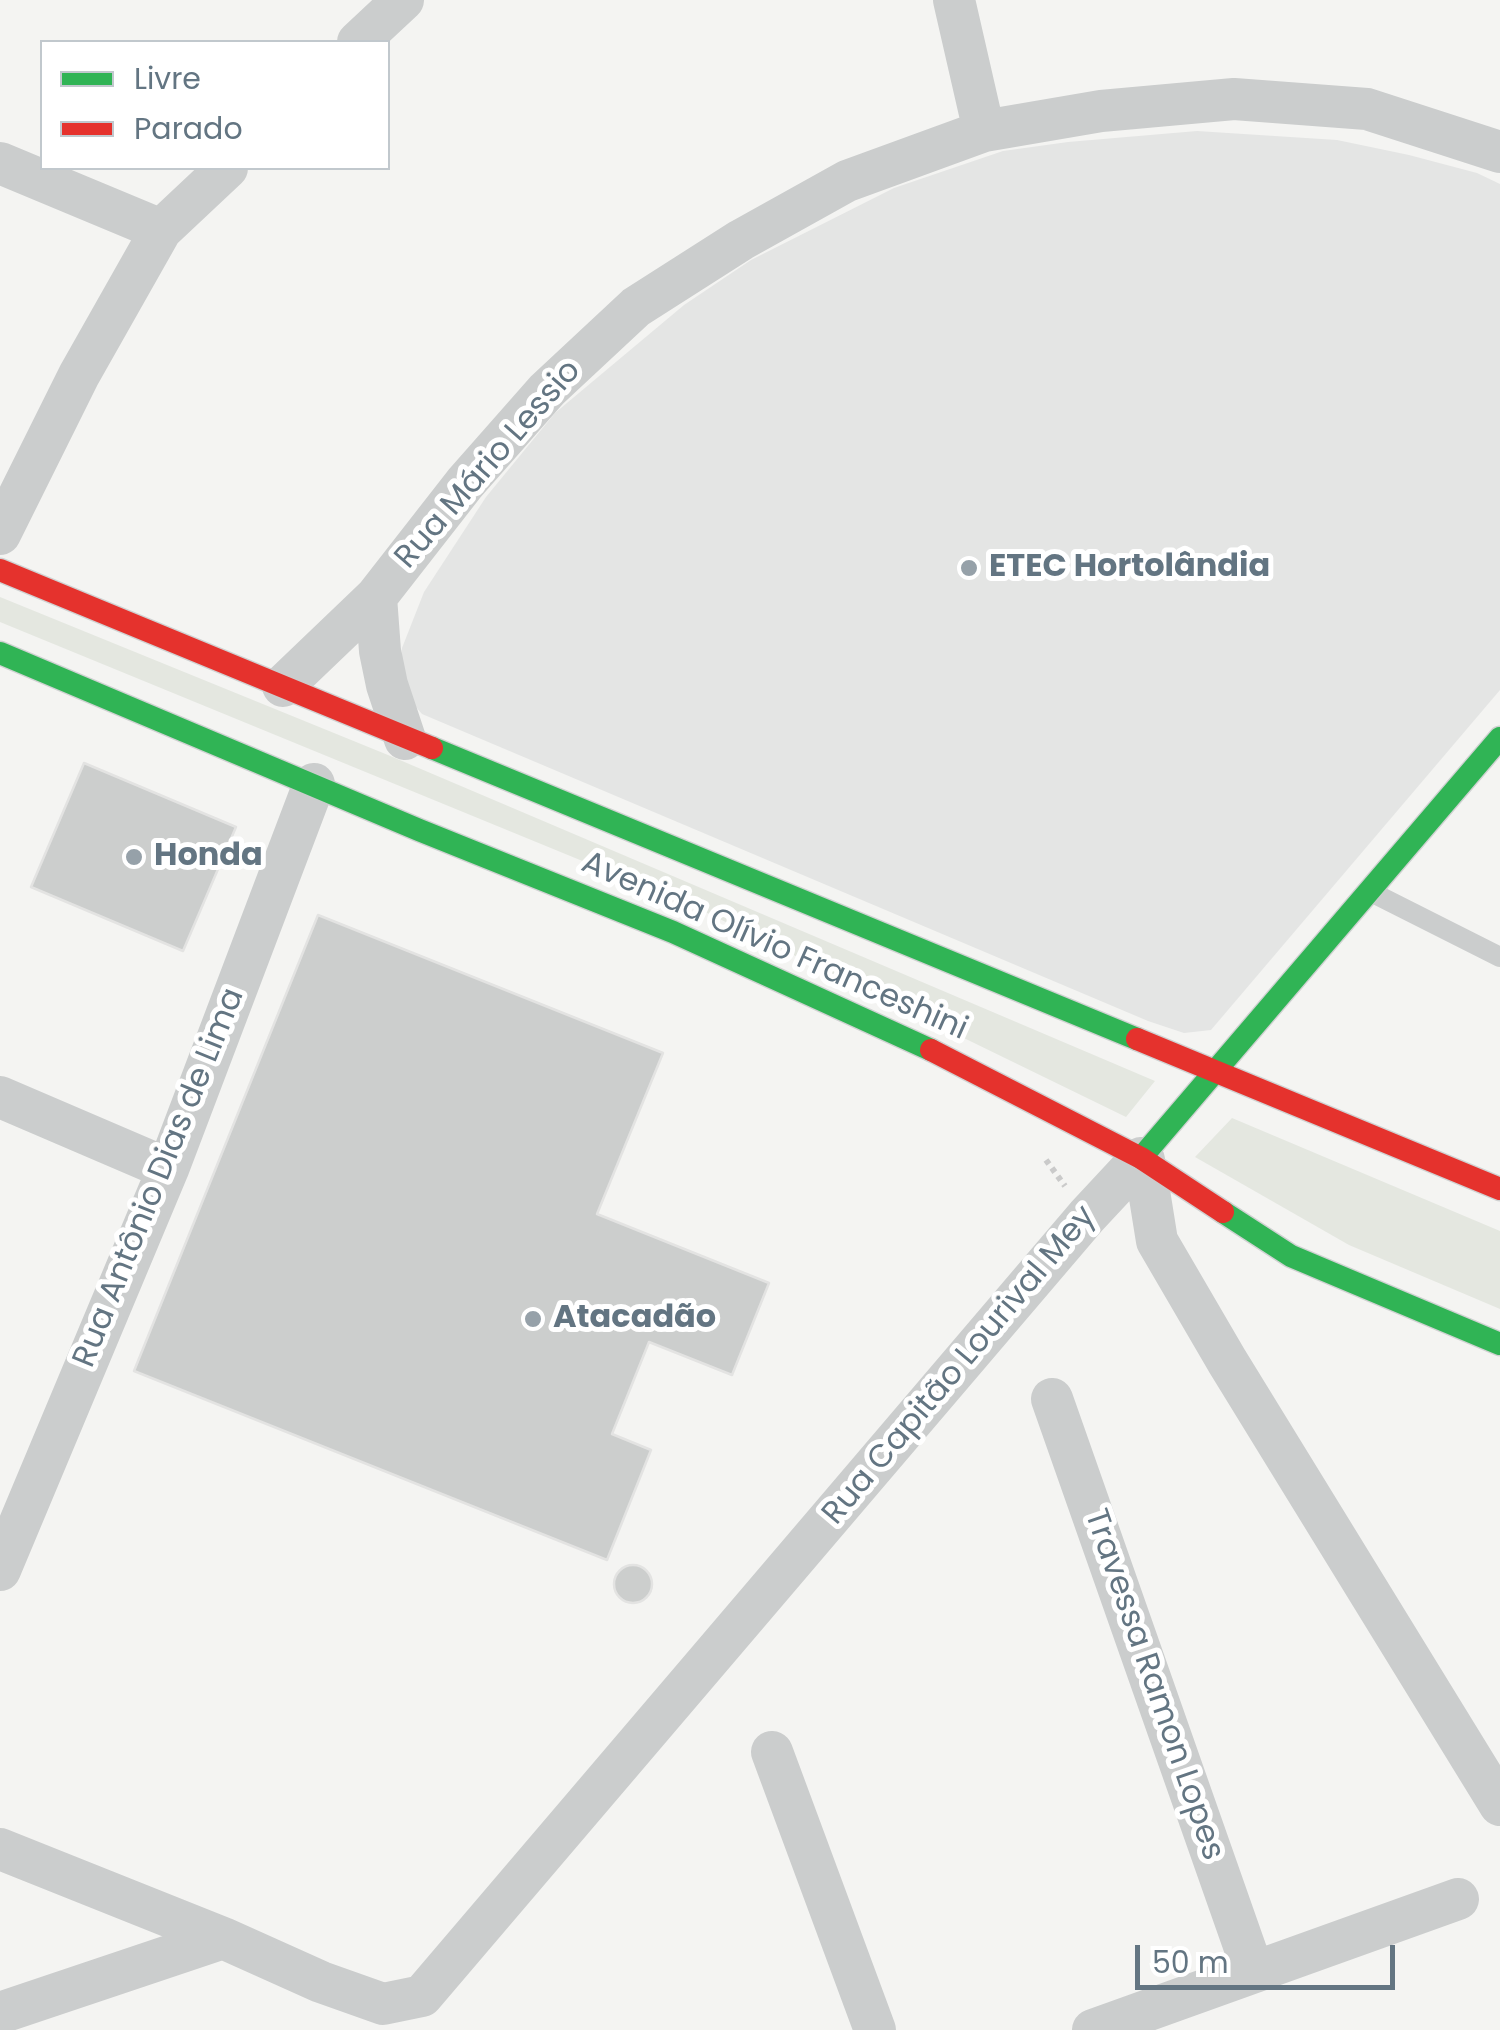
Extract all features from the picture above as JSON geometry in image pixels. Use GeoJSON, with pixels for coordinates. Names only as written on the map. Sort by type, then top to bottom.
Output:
{"type":"FeatureCollection","features":[{"type":"Feature","properties":{"kind":"main road","name":"Avenida Olívio Franceshini"},"geometry":{"type":"LineString","coordinates":[[0,570],[1500,1189]]}},
{"type":"Feature","properties":{"kind":"main road","name":"Avenida Olívio Franceshini"},"geometry":{"type":"LineString","coordinates":[[0,653],[673,932],[893,1031],[1143,1159],[1291,1256],[1500,1344]]}},
{"type":"Feature","properties":{"kind":"main road","name":"Rua Capitão Lourival Mey"},"geometry":{"type":"LineString","coordinates":[[1143,1159],[1213,1070],[1371,892],[1500,738]]}},
{"type":"Feature","properties":{"kind":"street"},"geometry":{"type":"LineString","coordinates":[[360,40],[403,0]]}},
{"type":"Feature","properties":{"kind":"street"},"geometry":{"type":"LineString","coordinates":[[954,0],[984,131]]}},
{"type":"Feature","properties":{"kind":"street","name":"Rua Mário Lessio"},"geometry":{"type":"LineString","coordinates":[[284,686],[376,597],[465,483],[546,390],[636,307],[741,240],[847,181],[984,131],[1101,111],[1234,99],[1367,109],[1500,152]]}},
{"type":"Feature","properties":{"kind":"street"},"geometry":{"type":"LineString","coordinates":[[0,162],[161,230]]}},
{"type":"Feature","properties":{"kind":"street"},"geometry":{"type":"LineString","coordinates":[[0,534],[79,375],[161,230],[224,170]]}},
{"type":"Feature","properties":{"kind":"street","name":"Rua Mário Lessio"},"geometry":{"type":"LineString","coordinates":[[376,597],[380,651],[405,739]]}},
{"type":"Feature","properties":{"kind":"street","name":"Rua Antônio Dias de Lima"},"geometry":{"type":"LineString","coordinates":[[0,1570],[14,1497],[168,1168],[314,784]]}},
{"type":"Feature","properties":{"kind":"street"},"geometry":{"type":"LineString","coordinates":[[0,1098],[168,1168]]}},
{"type":"Feature","properties":{"kind":"street"},"geometry":{"type":"LineString","coordinates":[[1143,1159],[1157,1241],[1500,1805]]}},
{"type":"Feature","properties":{"kind":"street","name":"Rua Capitão Lourival Mey"},"geometry":{"type":"LineString","coordinates":[[224,1938],[321,1982],[384,2004],[422,1996],[1087,1216],[1143,1159]]}},
{"type":"Feature","properties":{"kind":"street","name":"Travessa Ramon Lopes"},"geometry":{"type":"LineString","coordinates":[[1052,1400],[1253,1971]]}},
{"type":"Feature","properties":{"kind":"street"},"geometry":{"type":"LineString","coordinates":[[772,1752],[874,2030]]}},
{"type":"Feature","properties":{"kind":"street"},"geometry":{"type":"LineString","coordinates":[[0,1849],[224,1938]]}},
{"type":"Feature","properties":{"kind":"street"},"geometry":{"type":"LineString","coordinates":[[1093,2030],[1458,1899]]}},
{"type":"Feature","properties":{"kind":"street"},"geometry":{"type":"LineString","coordinates":[[0,2013],[224,1938]]}},
{"type":"Feature","properties":{"kind":"lane"},"geometry":{"type":"LineString","coordinates":[[1371,892],[1500,957]]}},
{"type":"Feature","properties":{"kind":"shaded area","name":"ETEC Hortolândia"},"geometry":{"type":"Polygon","coordinates":[[[1197,131],[1337,140],[1477,173],[1500,184],[1500,690],[1211,1030],[1184,1033],[1148,1021],[422,714],[409,699],[401,677],[402,648],[424,592],[486,497],[555,413],[684,305],[751,260],[894,188],[1003,151],[1197,131]]]}},
{"type":"Feature","properties":{"kind":"shaded area"},"geometry":{"type":"Polygon","coordinates":[[[0,597],[388,755],[1155,1081],[1126,1117],[697,908],[0,622],[0,597]]]}},
{"type":"Feature","properties":{"kind":"shaded area"},"geometry":{"type":"Polygon","coordinates":[[[1232,1118],[1500,1231],[1500,1309],[1349,1245],[1195,1157],[1232,1118]]]}},
{"type":"Feature","properties":{"kind":"building","name":"Honda"},"geometry":{"type":"Polygon","coordinates":[[[84,763],[236,827],[183,951],[31,887],[84,763]]]}},
{"type":"Feature","properties":{"kind":"building"},"geometry":{"type":"Polygon","coordinates":[[[318,915],[663,1053],[597,1214],[769,1283],[732,1375],[649,1342],[612,1434],[651,1450],[607,1560],[134,1371],[318,915]]]}},
{"type":"Feature","properties":{"kind":"building"},"geometry":{"type":"Polygon","coordinates":[[[633,1565],[646,1571],[652,1584],[646,1597],[633,1603],[620,1597],[614,1584],[620,1571],[633,1565]]]}},
{"type":"Feature","properties":{"kind":"traffic: fast"},"geometry":{"type":"LineString","coordinates":[[0,653],[419,830],[673,932],[931,1050]]}},
{"type":"Feature","properties":{"kind":"traffic: fast"},"geometry":{"type":"LineString","coordinates":[[1141,1158],[1500,738]]}},
{"type":"Feature","properties":{"kind":"traffic: fast"},"geometry":{"type":"LineString","coordinates":[[432,748],[1137,1039]]}},
{"type":"Feature","properties":{"kind":"traffic: fast"},"geometry":{"type":"LineString","coordinates":[[1223,1212],[1291,1256],[1500,1344]]}},
{"type":"Feature","properties":{"kind":"traffic: jam"},"geometry":{"type":"LineString","coordinates":[[0,570],[432,748]]}},
{"type":"Feature","properties":{"kind":"traffic: jam"},"geometry":{"type":"LineString","coordinates":[[1137,1039],[1500,1189]]}},
{"type":"Feature","properties":{"kind":"traffic: jam"},"geometry":{"type":"LineString","coordinates":[[931,1050],[1141,1158],[1223,1212]]}},
{"type":"Feature","properties":{"kind":"place","name":"ETEC Hortolândia"},"geometry":{"type":"Point","coordinates":[969,568]}},
{"type":"Feature","properties":{"kind":"place","name":"Honda"},"geometry":{"type":"Point","coordinates":[134,857]}},
{"type":"Feature","properties":{"kind":"place","name":"Atacadão"},"geometry":{"type":"Point","coordinates":[533,1319]}}]}
